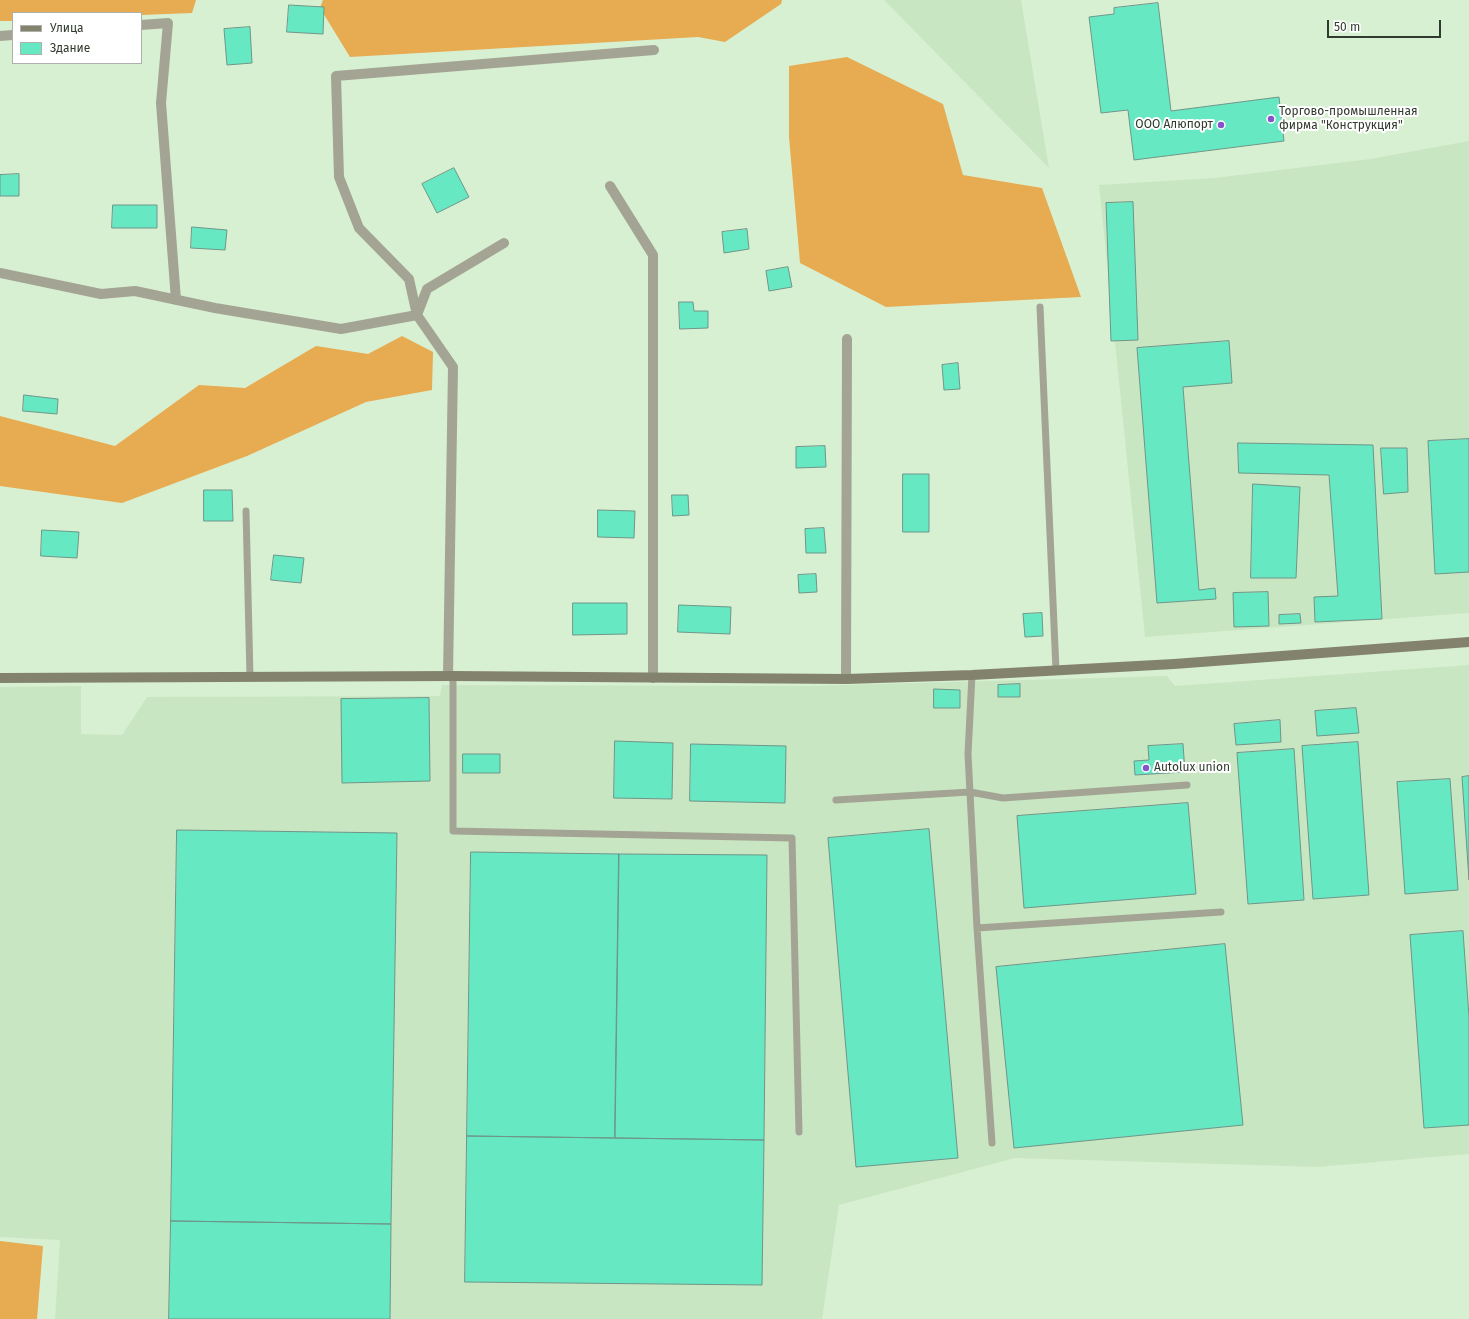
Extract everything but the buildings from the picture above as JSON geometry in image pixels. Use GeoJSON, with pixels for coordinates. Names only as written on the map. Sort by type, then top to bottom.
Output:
{"type":"FeatureCollection","features":[{"type":"Feature","properties":{"kind":"street"},"geometry":{"type":"LineString","coordinates":[[142,25],[168,23],[161,103],[176,300]]}},
{"type":"Feature","properties":{"kind":"street"},"geometry":{"type":"LineString","coordinates":[[0,36],[12,35]]}},
{"type":"Feature","properties":{"kind":"street"},"geometry":{"type":"LineString","coordinates":[[450,676],[453,368],[417,315],[409,279],[359,228],[339,177],[336,76],[654,50]]}},
{"type":"Feature","properties":{"kind":"street"},"geometry":{"type":"LineString","coordinates":[[610,186],[653,255],[653,678]]}},
{"type":"Feature","properties":{"kind":"street"},"geometry":{"type":"LineString","coordinates":[[417,315],[427,289],[504,243]]}},
{"type":"Feature","properties":{"kind":"street"},"geometry":{"type":"LineString","coordinates":[[0,273],[101,294],[135,291],[215,308],[341,329],[417,315]]}},
{"type":"Feature","properties":{"kind":"street"},"geometry":{"type":"LineString","coordinates":[[846,679],[847,340]]}},
{"type":"Feature","properties":{"kind":"street"},"geometry":{"type":"LineString","coordinates":[[0,678],[450,676],[846,679],[972,675],[1174,664],[1469,642]]}},
{"type":"Feature","properties":{"kind":"lane"},"geometry":{"type":"LineString","coordinates":[[1040,307],[1056,670]]}},
{"type":"Feature","properties":{"kind":"lane"},"geometry":{"type":"LineString","coordinates":[[246,511],[250,677]]}},
{"type":"Feature","properties":{"kind":"lane"},"geometry":{"type":"LineString","coordinates":[[972,675],[968,754],[977,928],[992,1143]]}},
{"type":"Feature","properties":{"kind":"lane"},"geometry":{"type":"LineString","coordinates":[[450,676],[453,831],[792,838],[799,1132]]}},
{"type":"Feature","properties":{"kind":"lane"},"geometry":{"type":"LineString","coordinates":[[836,800],[970,792],[1003,798],[1187,785]]}},
{"type":"Feature","properties":{"kind":"lane"},"geometry":{"type":"LineString","coordinates":[[977,928],[1221,912]]}},
{"type":"Feature","properties":{"kind":"shaded area"},"geometry":{"type":"Polygon","coordinates":[[[0,0],[196,0],[192,13],[142,15],[142,12],[12,12],[12,21],[0,21],[0,0]]]}},
{"type":"Feature","properties":{"kind":"shaded area"},"geometry":{"type":"Polygon","coordinates":[[[323,0],[782,0],[781,4],[725,42],[698,37],[350,57],[320,8],[323,0]]]}},
{"type":"Feature","properties":{"kind":"shaded area"},"geometry":{"type":"Polygon","coordinates":[[[884,0],[1021,0],[1049,168],[884,0]]]}},
{"type":"Feature","properties":{"kind":"shaded area"},"geometry":{"type":"Polygon","coordinates":[[[847,57],[943,104],[963,175],[1042,188],[1081,297],[886,307],[800,263],[789,137],[789,66],[847,57]]]}},
{"type":"Feature","properties":{"kind":"shaded area"},"geometry":{"type":"Polygon","coordinates":[[[1469,141],[1469,613],[1145,637],[1099,185],[1214,178],[1370,159],[1469,141]]]}},
{"type":"Feature","properties":{"kind":"shaded area"},"geometry":{"type":"Polygon","coordinates":[[[402,336],[433,352],[432,390],[366,402],[247,456],[122,503],[0,486],[0,416],[115,446],[199,385],[245,388],[316,346],[368,354],[402,336]]]}},
{"type":"Feature","properties":{"kind":"shaded area"},"geometry":{"type":"Polygon","coordinates":[[[1469,665],[1469,1154],[1318,1167],[1015,1158],[839,1205],[822,1319],[55,1319],[60,1240],[0,1237],[0,687],[81,686],[81,734],[122,735],[147,697],[440,696],[442,685],[807,686],[1167,676],[1175,686],[1469,665]]]}},
{"type":"Feature","properties":{"kind":"shaded area"},"geometry":{"type":"Polygon","coordinates":[[[0,1241],[43,1246],[37,1319],[0,1319],[0,1241]]]}},
{"type":"Feature","properties":{"kind":"place","name":"Торгово-промышленная фирма \"Конструкция\""},"geometry":{"type":"Point","coordinates":[1271,119]}},
{"type":"Feature","properties":{"kind":"place","name":"ООО Алюпорт"},"geometry":{"type":"Point","coordinates":[1221,125]}},
{"type":"Feature","properties":{"kind":"place","name":"Autolux union"},"geometry":{"type":"Point","coordinates":[1146,768]}}]}
